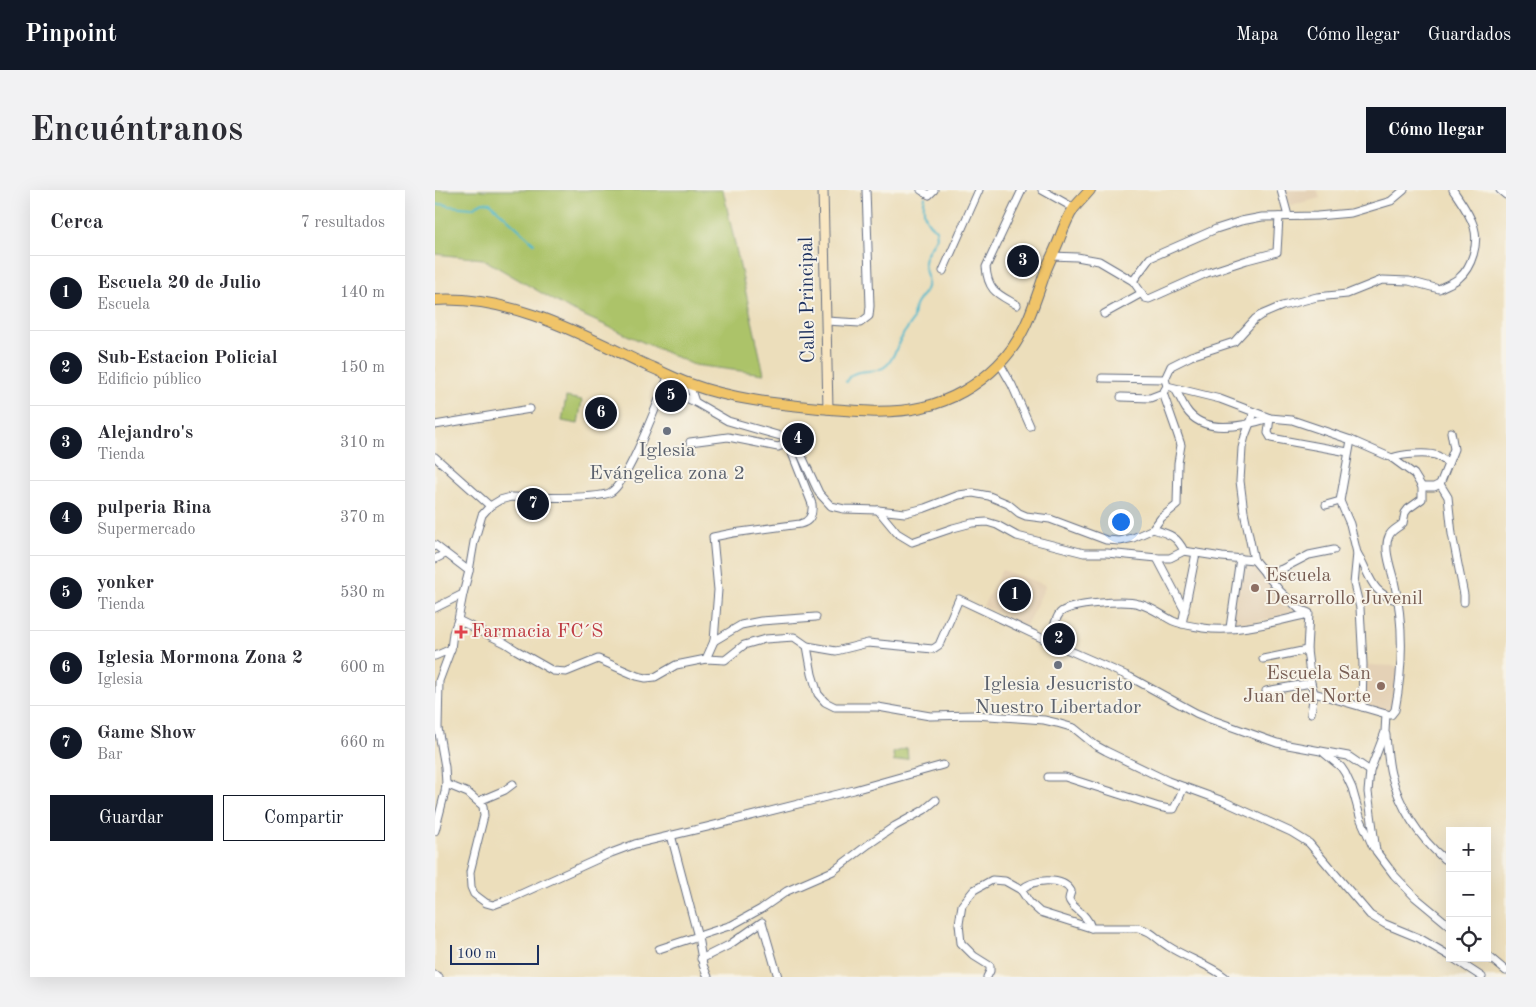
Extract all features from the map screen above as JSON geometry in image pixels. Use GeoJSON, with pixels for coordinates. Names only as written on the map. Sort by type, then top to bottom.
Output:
{"type":"FeatureCollection","features":[{"type":"Feature","properties":{"kind":"main road"},"geometry":{"type":"LineString","coordinates":[[435,300],[495,305],[551,320],[689,384],[722,394],[828,409],[886,412],[922,407],[941,402],[967,389],[987,375],[1011,352],[1031,314],[1065,224],[1074,208],[1090,190]]}},
{"type":"Feature","properties":{"kind":"street","name":"Calle Principal"},"geometry":{"type":"LineString","coordinates":[[823,190],[828,409]]}},
{"type":"Feature","properties":{"kind":"street"},"geometry":{"type":"LineString","coordinates":[[826,321],[860,323],[869,316],[866,190]]}},
{"type":"Feature","properties":{"kind":"street"},"geometry":{"type":"LineString","coordinates":[[921,190],[929,195],[935,190]]}},
{"type":"Feature","properties":{"kind":"street"},"geometry":{"type":"LineString","coordinates":[[943,271],[979,190]]}},
{"type":"Feature","properties":{"kind":"street"},"geometry":{"type":"LineString","coordinates":[[1017,305],[998,294],[991,287],[987,280],[986,267],[1022,190]]}},
{"type":"Feature","properties":{"kind":"street"},"geometry":{"type":"LineString","coordinates":[[1042,190],[1074,208]]}},
{"type":"Feature","properties":{"kind":"street"},"geometry":{"type":"LineString","coordinates":[[1281,190],[1288,216]]}},
{"type":"Feature","properties":{"kind":"street"},"geometry":{"type":"LineString","coordinates":[[1133,281],[1150,258],[1216,229],[1262,217],[1351,213],[1391,201],[1404,190]]}},
{"type":"Feature","properties":{"kind":"street"},"geometry":{"type":"LineString","coordinates":[[1121,397],[1150,398],[1163,393],[1169,384],[1171,366],[1191,356],[1234,342],[1255,319],[1282,306],[1317,297],[1347,294],[1382,280],[1409,281],[1439,289],[1458,279],[1464,273],[1469,263],[1476,242],[1475,229],[1470,216],[1453,190]]}},
{"type":"Feature","properties":{"kind":"street"},"geometry":{"type":"LineString","coordinates":[[1500,190],[1506,195]]}},
{"type":"Feature","properties":{"kind":"street"},"geometry":{"type":"LineString","coordinates":[[1052,256],[1099,261],[1133,281],[1145,298],[1149,299],[1207,273],[1277,252],[1279,217]]}},
{"type":"Feature","properties":{"kind":"street"},"geometry":{"type":"LineString","coordinates":[[1104,314],[1142,293]]}},
{"type":"Feature","properties":{"kind":"street"},"geometry":{"type":"LineString","coordinates":[[1000,364],[1012,385],[1030,426]]}},
{"type":"Feature","properties":{"kind":"street"},"geometry":{"type":"LineString","coordinates":[[435,831],[446,784],[438,728],[439,681],[451,649],[474,542],[482,515],[490,506],[500,500],[511,497],[595,496],[611,492],[624,479],[669,375]]}},
{"type":"Feature","properties":{"kind":"street"},"geometry":{"type":"LineString","coordinates":[[1102,378],[1169,384],[1220,399],[1270,418],[1292,420],[1351,440],[1392,458],[1414,474],[1422,487],[1422,499],[1405,513],[1403,524],[1389,535],[1387,546],[1399,601],[1400,682],[1395,710],[1391,715],[1386,714],[1314,693]]}},
{"type":"Feature","properties":{"kind":"street"},"geometry":{"type":"LineString","coordinates":[[689,384],[695,402]]}},
{"type":"Feature","properties":{"kind":"street"},"geometry":{"type":"LineString","coordinates":[[1169,384],[1198,422],[1227,426],[1250,424],[1270,418]]}},
{"type":"Feature","properties":{"kind":"street"},"geometry":{"type":"LineString","coordinates":[[664,388],[695,402],[728,421],[789,441],[799,450],[819,493],[831,506],[844,509],[905,513],[973,493],[989,496],[1008,504],[1026,516],[1050,519],[1106,540],[1120,541],[1133,538],[1153,529],[1161,518],[1174,508],[1177,502],[1178,463],[1181,445],[1163,393]]}},
{"type":"Feature","properties":{"kind":"street"},"geometry":{"type":"LineString","coordinates":[[435,425],[530,409]]}},
{"type":"Feature","properties":{"kind":"street"},"geometry":{"type":"LineString","coordinates":[[1254,413],[1242,448],[1240,480],[1253,560],[1280,591],[1299,609],[1309,614]]}},
{"type":"Feature","properties":{"kind":"street"},"geometry":{"type":"LineString","coordinates":[[1270,418],[1268,433],[1271,438],[1348,452]]}},
{"type":"Feature","properties":{"kind":"street"},"geometry":{"type":"LineString","coordinates":[[1422,487],[1434,487],[1440,484],[1454,449],[1451,432]]}},
{"type":"Feature","properties":{"kind":"street"},"geometry":{"type":"LineString","coordinates":[[690,442],[728,437],[778,446],[789,441]]}},
{"type":"Feature","properties":{"kind":"street"},"geometry":{"type":"LineString","coordinates":[[1351,440],[1340,501],[1350,524],[1357,553],[1365,566],[1371,583],[1387,598],[1399,601]]}},
{"type":"Feature","properties":{"kind":"street"},"geometry":{"type":"LineString","coordinates":[[706,659],[714,641],[718,590],[713,537],[800,524],[809,520],[813,512],[812,504],[789,441]]}},
{"type":"Feature","properties":{"kind":"street"},"geometry":{"type":"LineString","coordinates":[[1392,458],[1413,454],[1437,456],[1448,463]]}},
{"type":"Feature","properties":{"kind":"street"},"geometry":{"type":"LineString","coordinates":[[435,457],[490,506]]}},
{"type":"Feature","properties":{"kind":"street"},"geometry":{"type":"LineString","coordinates":[[1440,484],[1448,497],[1452,534],[1465,595],[1464,602]]}},
{"type":"Feature","properties":{"kind":"street"},"geometry":{"type":"LineString","coordinates":[[1326,505],[1340,501]]}},
{"type":"Feature","properties":{"kind":"street"},"geometry":{"type":"LineString","coordinates":[[878,510],[897,533],[912,542],[953,528],[987,522],[997,525],[1017,536],[1084,553],[1170,558],[1184,551],[1253,560]]}},
{"type":"Feature","properties":{"kind":"street"},"geometry":{"type":"LineString","coordinates":[[1153,529],[1175,538],[1180,542],[1184,551]]}},
{"type":"Feature","properties":{"kind":"street"},"geometry":{"type":"LineString","coordinates":[[435,545],[469,571]]}},
{"type":"Feature","properties":{"kind":"street"},"geometry":{"type":"LineString","coordinates":[[1265,574],[1282,569],[1309,555],[1334,550]]}},
{"type":"Feature","properties":{"kind":"street"},"geometry":{"type":"LineString","coordinates":[[1182,624],[1196,553]]}},
{"type":"Feature","properties":{"kind":"street"},"geometry":{"type":"LineString","coordinates":[[1357,553],[1354,584],[1360,608],[1363,664],[1362,707]]}},
{"type":"Feature","properties":{"kind":"street"},"geometry":{"type":"LineString","coordinates":[[435,559],[445,554]]}},
{"type":"Feature","properties":{"kind":"street"},"geometry":{"type":"LineString","coordinates":[[1157,558],[1185,611]]}},
{"type":"Feature","properties":{"kind":"street"},"geometry":{"type":"LineString","coordinates":[[1230,628],[1240,558]]}},
{"type":"Feature","properties":{"kind":"street"},"geometry":{"type":"LineString","coordinates":[[435,608],[463,594]]}},
{"type":"Feature","properties":{"kind":"street"},"geometry":{"type":"LineString","coordinates":[[458,620],[505,643],[553,671],[566,672],[598,659],[646,678],[655,677],[677,664],[706,659],[725,660],[744,645],[765,640],[794,637],[807,646],[836,650],[868,643],[933,649],[939,645],[959,599],[1130,677],[1210,719],[1277,743],[1348,756],[1370,771]]}},
{"type":"Feature","properties":{"kind":"street"},"geometry":{"type":"LineString","coordinates":[[1050,642],[1061,612],[1079,606],[1109,601],[1137,603],[1155,610],[1172,621],[1205,628],[1264,625],[1309,614]]}},
{"type":"Feature","properties":{"kind":"street"},"geometry":{"type":"LineString","coordinates":[[1309,614],[1307,650],[1314,693],[1311,713]]}},
{"type":"Feature","properties":{"kind":"street"},"geometry":{"type":"LineString","coordinates":[[714,641],[741,625],[761,621],[816,617]]}},
{"type":"Feature","properties":{"kind":"street"},"geometry":{"type":"LineString","coordinates":[[807,646],[818,694],[825,702],[835,707],[878,707],[930,716],[975,715],[1044,720],[1074,728],[1095,745],[1107,751],[1184,787],[1223,801],[1291,832],[1309,843],[1370,915],[1385,924],[1419,938],[1446,954]]}},
{"type":"Feature","properties":{"kind":"street"},"geometry":{"type":"LineString","coordinates":[[435,656],[451,649]]}},
{"type":"Feature","properties":{"kind":"street"},"geometry":{"type":"LineString","coordinates":[[1263,659],[1307,650]]}},
{"type":"Feature","properties":{"kind":"street"},"geometry":{"type":"LineString","coordinates":[[1266,691],[1311,683]]}},
{"type":"Feature","properties":{"kind":"street"},"geometry":{"type":"LineString","coordinates":[[1386,714],[1385,732],[1391,775],[1400,800],[1424,840],[1444,859]]}},
{"type":"Feature","properties":{"kind":"street"},"geometry":{"type":"LineString","coordinates":[[1376,851],[1368,792],[1370,771],[1385,732]]}},
{"type":"Feature","properties":{"kind":"street"},"geometry":{"type":"LineString","coordinates":[[1324,752],[1345,773],[1373,848],[1415,897],[1446,923]]}},
{"type":"Feature","properties":{"kind":"street"},"geometry":{"type":"LineString","coordinates":[[446,784],[468,793],[483,806],[484,816],[469,880],[474,894],[486,903],[493,905],[635,844],[707,828],[943,765]]}},
{"type":"Feature","properties":{"kind":"street"},"geometry":{"type":"LineString","coordinates":[[1048,777],[1065,778],[1172,810],[1184,787]]}},
{"type":"Feature","properties":{"kind":"street"},"geometry":{"type":"LineString","coordinates":[[479,801],[505,790],[513,784]]}},
{"type":"Feature","properties":{"kind":"street"},"geometry":{"type":"LineString","coordinates":[[659,949],[732,925],[787,891],[833,870],[895,826],[924,810],[936,800]]}},
{"type":"Feature","properties":{"kind":"street"},"geometry":{"type":"LineString","coordinates":[[671,835],[698,937],[701,959],[709,977]]}},
{"type":"Feature","properties":{"kind":"street"},"geometry":{"type":"LineString","coordinates":[[987,977],[990,966],[974,956],[961,943],[959,924],[962,905],[974,890],[992,880],[1005,881],[1021,890],[1029,902],[1040,912],[1091,928],[1145,929],[1153,933],[1167,946],[1225,977]]}},
{"type":"Feature","properties":{"kind":"street"},"geometry":{"type":"LineString","coordinates":[[1021,890],[1027,886],[1048,881],[1057,881],[1068,886],[1071,890],[1069,898],[1071,903],[1088,919],[1091,928]]}},
{"type":"Feature","properties":{"kind":"street"},"geometry":{"type":"LineString","coordinates":[[701,959],[729,945],[762,922],[778,977]]}},
{"type":"Feature","properties":{"kind":"street"},"geometry":{"type":"LineString","coordinates":[[1491,959],[1506,971]]}},
{"type":"Feature","properties":{"kind":"street"},"geometry":{"type":"LineString","coordinates":[[1459,962],[1482,977]]}},
{"type":"Feature","properties":{"kind":"street"},"geometry":{"type":"LineString","coordinates":[[435,975],[439,977]]}},
{"type":"Feature","properties":{"kind":"shaded area"},"geometry":{"type":"Polygon","coordinates":[[[1286,190],[1317,190],[1320,198],[1290,206],[1286,190]]]}},
{"type":"Feature","properties":{"kind":"shaded area","name":"Escuela Desarrollo Juvenil"},"geometry":{"type":"Polygon","coordinates":[[[1253,563],[1293,612],[1256,622],[1232,622],[1240,564],[1253,563]]]}},
{"type":"Feature","properties":{"kind":"shaded area"},"geometry":{"type":"Polygon","coordinates":[[[1002,570],[1046,585],[1026,626],[983,606],[1002,570]]]}},
{"type":"Feature","properties":{"kind":"shaded area","name":"Escuela San Juan del Norte"},"geometry":{"type":"Polygon","coordinates":[[[1367,665],[1399,666],[1394,712],[1365,705],[1367,665]]]}},
{"type":"Feature","properties":{"kind":"green space"},"geometry":{"type":"Polygon","coordinates":[[[435,190],[723,190],[764,374],[694,365],[569,309],[483,259],[435,254],[435,190]]]}},
{"type":"Feature","properties":{"kind":"green space"},"geometry":{"type":"Polygon","coordinates":[[[566,397],[582,400],[578,424],[562,421],[566,397]]]}},
{"type":"Feature","properties":{"kind":"green space"},"geometry":{"type":"Polygon","coordinates":[[[907,748],[908,759],[894,762],[893,753],[907,748]]]}},
{"type":"Feature","properties":{"kind":"waterway"},"geometry":{"type":"LineString","coordinates":[[846,382],[854,374],[877,370],[887,365],[912,321],[916,303],[926,290],[928,280],[924,261],[937,237],[936,229],[926,219],[925,197]]}},
{"type":"Feature","properties":{"kind":"waterway"},"geometry":{"type":"LineString","coordinates":[[435,205],[444,204],[472,208],[483,202],[490,203],[534,243]]}},
{"type":"Feature","properties":{"kind":"place","name":"Alejandro's"},"geometry":{"type":"Point","coordinates":[1023,261]}},
{"type":"Feature","properties":{"kind":"place","name":"yonker"},"geometry":{"type":"Point","coordinates":[671,396]}},
{"type":"Feature","properties":{"kind":"place","name":"Iglesia Mormona Zona 2"},"geometry":{"type":"Point","coordinates":[601,413]}},
{"type":"Feature","properties":{"kind":"place","name":"Iglesia Evángelica zona 2"},"geometry":{"type":"Point","coordinates":[667,431]}},
{"type":"Feature","properties":{"kind":"place","name":"pulperia Rina"},"geometry":{"type":"Point","coordinates":[798,439]}},
{"type":"Feature","properties":{"kind":"place","name":"Game Show"},"geometry":{"type":"Point","coordinates":[533,504]}},
{"type":"Feature","properties":{"kind":"place","name":"Escuela Desarrollo Juvenil"},"geometry":{"type":"Point","coordinates":[1255,588]}},
{"type":"Feature","properties":{"kind":"place","name":"Escuela 20 de Julio"},"geometry":{"type":"Point","coordinates":[1015,595]}},
{"type":"Feature","properties":{"kind":"place","name":"Farmacia FC´S"},"geometry":{"type":"Point","coordinates":[461,632]}},
{"type":"Feature","properties":{"kind":"place","name":"Sub-Estacion Policial"},"geometry":{"type":"Point","coordinates":[1059,639]}},
{"type":"Feature","properties":{"kind":"place","name":"Iglesia Jesucristo Nuestro Libertador"},"geometry":{"type":"Point","coordinates":[1058,665]}},
{"type":"Feature","properties":{"kind":"place","name":"Escuela San Juan del Norte"},"geometry":{"type":"Point","coordinates":[1381,686]}}]}
